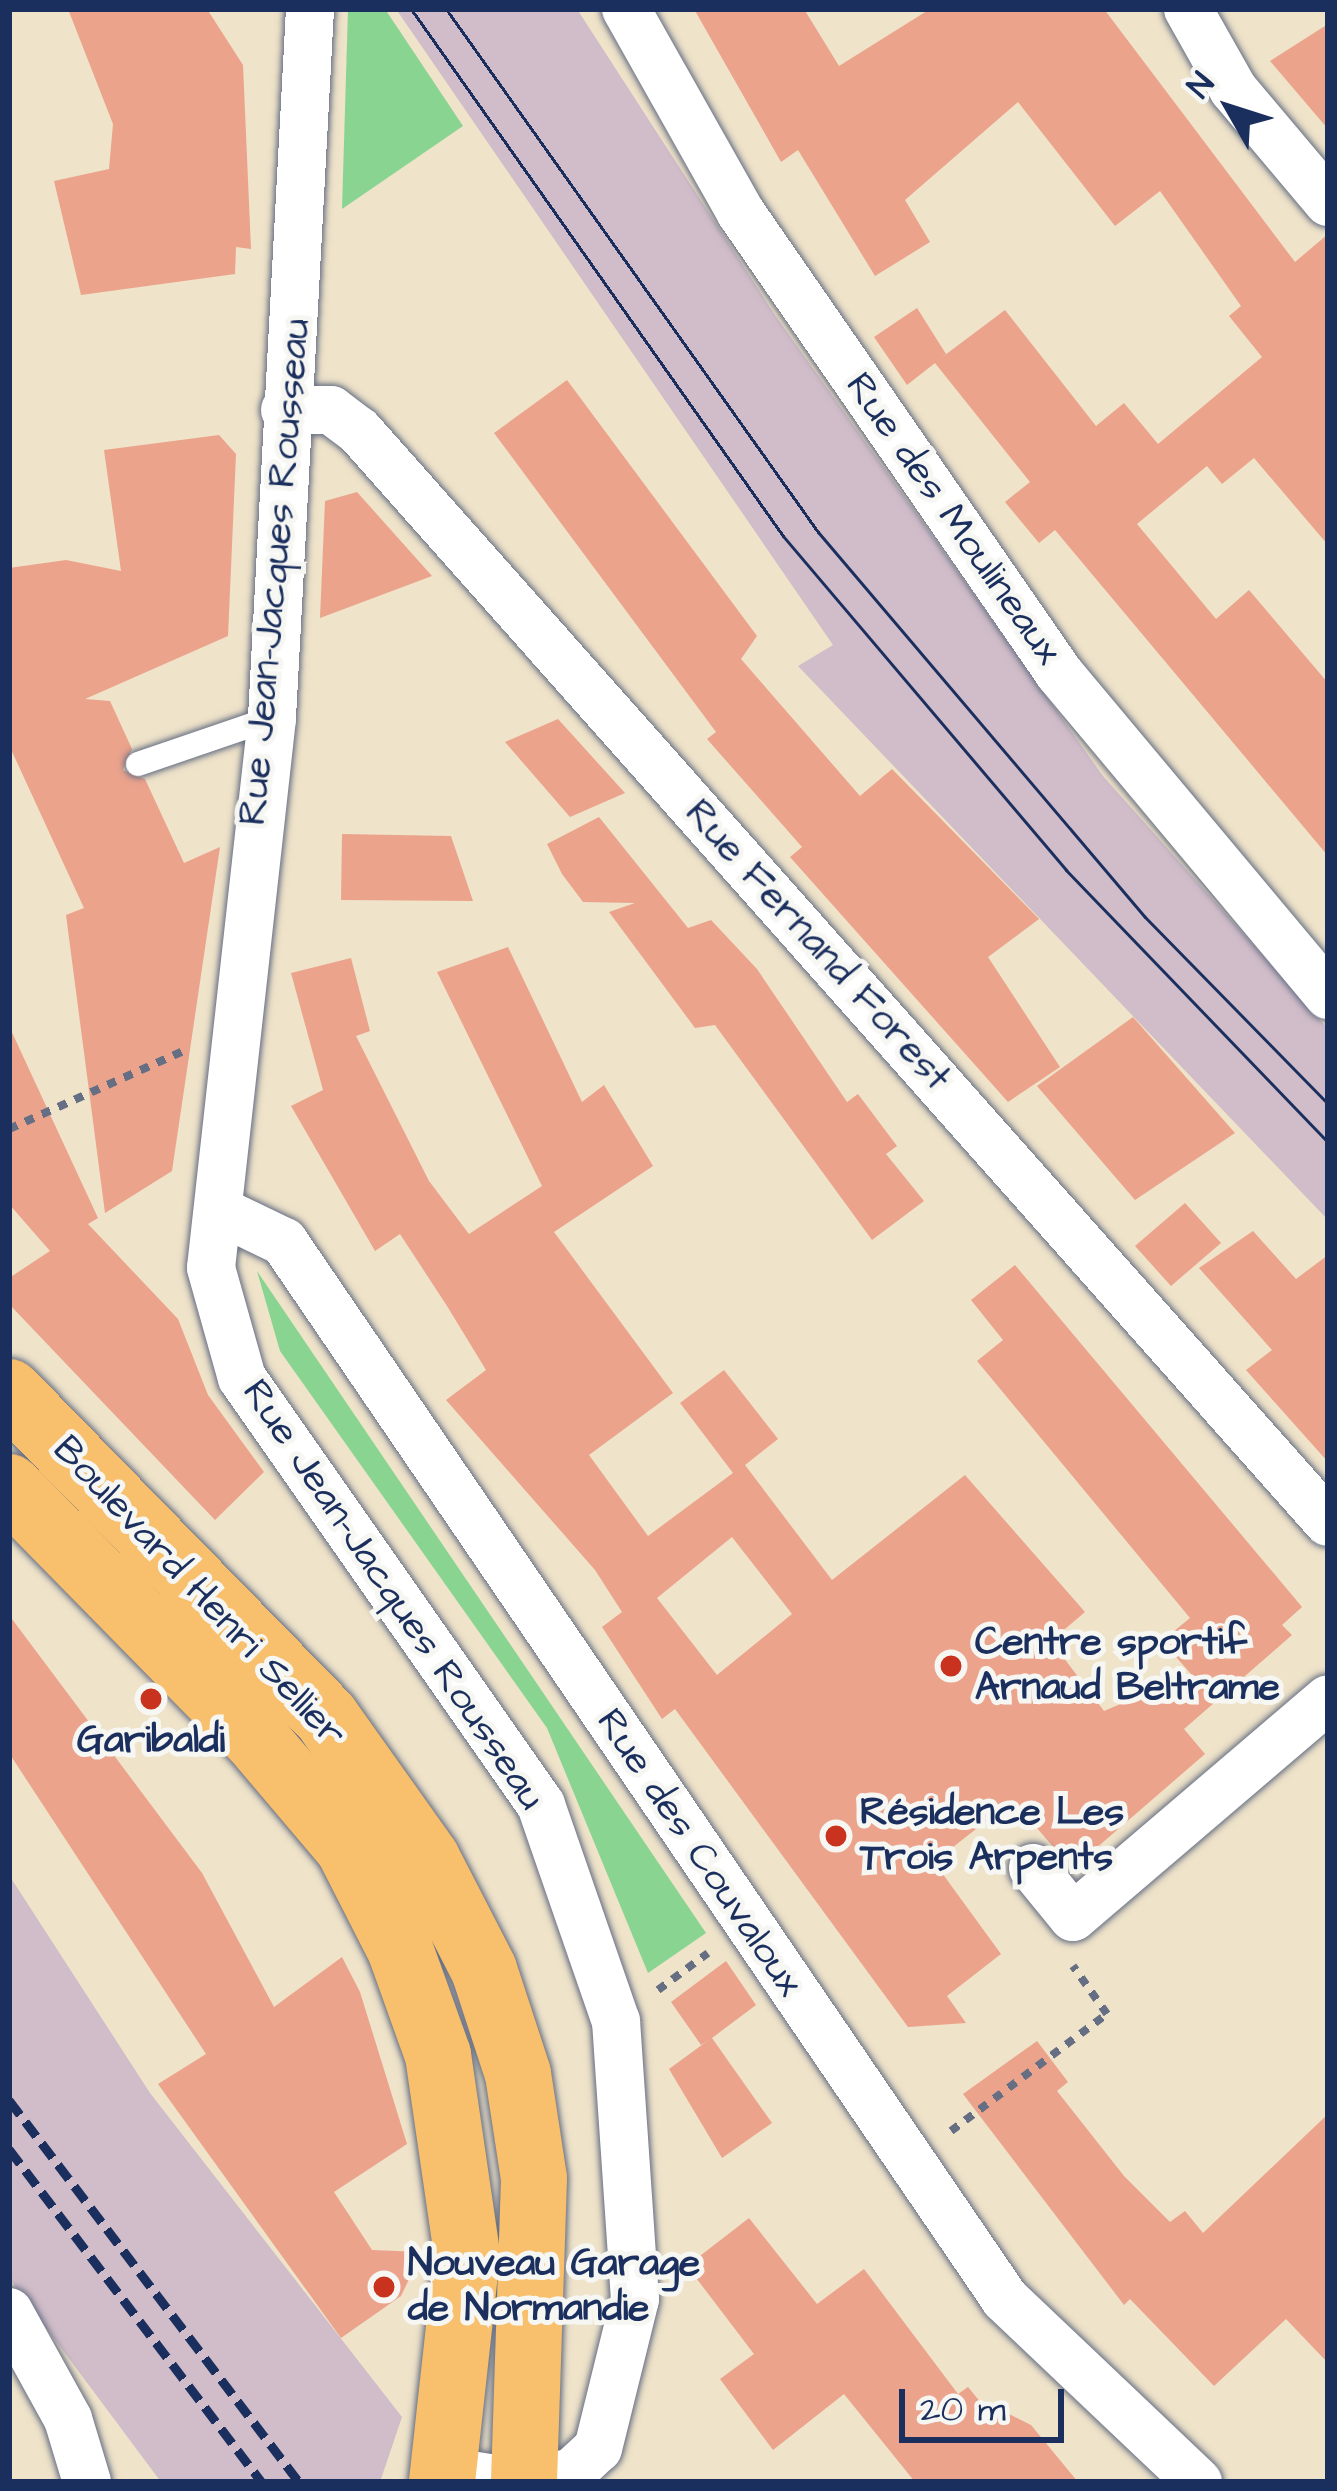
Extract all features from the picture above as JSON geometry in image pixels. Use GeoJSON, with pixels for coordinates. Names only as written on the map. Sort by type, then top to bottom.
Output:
{"type":"FeatureCollection","features":[{"type":"Feature","properties":{"kind":"main road","name":"Boulevard Henri Sellier"},"geometry":{"type":"LineString","coordinates":[[9,1392],[326,1717],[427,1859],[484,1970],[518,2074],[534,2179],[528,2482]]}},
{"type":"Feature","properties":{"kind":"main road","name":"Boulevard Henri Sellier"},"geometry":{"type":"LineString","coordinates":[[9,1487],[294,1783],[348,1847],[400,1949],[438,2055],[466,2235],[444,2476]]}},
{"type":"Feature","properties":{"kind":"street","name":"Rue Jean-Jacques Rousseau"},"geometry":{"type":"LineString","coordinates":[[310,9],[272,718],[229,1030],[224,1213],[211,1268],[242,1378],[541,1805],[616,2021],[635,2299],[598,2447],[572,2473],[528,2482]]}},
{"type":"Feature","properties":{"kind":"street","name":"Rue des Moulineaux"},"geometry":{"type":"LineString","coordinates":[[626,9],[741,213],[1059,673],[1328,995]]}},
{"type":"Feature","properties":{"kind":"street"},"geometry":{"type":"LineString","coordinates":[[1188,9],[1233,89],[1328,202]]}},
{"type":"Feature","properties":{"kind":"street","name":"Rue Fernand Forest"},"geometry":{"type":"LineString","coordinates":[[285,410],[331,410],[359,431],[1328,1522]]}},
{"type":"Feature","properties":{"kind":"street","name":"Rue des Couvaloux"},"geometry":{"type":"LineString","coordinates":[[224,1213],[284,1242],[1005,2299],[1198,2482]]}},
{"type":"Feature","properties":{"kind":"street"},"geometry":{"type":"LineString","coordinates":[[1033,1868],[1073,1917],[1328,1699]]}},
{"type":"Feature","properties":{"kind":"street"},"geometry":{"type":"LineString","coordinates":[[9,2312],[68,2419],[88,2482]]}},
{"type":"Feature","properties":{"kind":"street"},"geometry":{"type":"LineString","coordinates":[[444,2476],[514,2482]]}},
{"type":"Feature","properties":{"kind":"lane"},"geometry":{"type":"LineString","coordinates":[[138,764],[272,718]]}},
{"type":"Feature","properties":{"kind":"path"},"geometry":{"type":"LineString","coordinates":[[9,1129],[229,1030]]}},
{"type":"Feature","properties":{"kind":"path"},"geometry":{"type":"LineString","coordinates":[[616,2021],[747,1924]]}},
{"type":"Feature","properties":{"kind":"path"},"geometry":{"type":"LineString","coordinates":[[910,2162],[1107,2014]]}},
{"type":"Feature","properties":{"kind":"shaded area"},"geometry":{"type":"Polygon","coordinates":[[[396,9],[577,9],[775,315],[1103,776],[1328,1029],[1328,1220],[798,666],[833,645],[396,9]]]}},
{"type":"Feature","properties":{"kind":"shaded area"},"geometry":{"type":"Polygon","coordinates":[[[9,1875],[150,2093],[402,2417],[380,2482],[161,2482],[9,2278],[9,1875]]]}},
{"type":"Feature","properties":{"kind":"green space"},"geometry":{"type":"Polygon","coordinates":[[[348,9],[385,9],[463,126],[342,209],[348,9]]]}},
{"type":"Feature","properties":{"kind":"green space"},"geometry":{"type":"Polygon","coordinates":[[[257,1271],[706,1933],[648,1973],[547,1728],[280,1351],[257,1271]]]}},
{"type":"Feature","properties":{"kind":"building"},"geometry":{"type":"Polygon","coordinates":[[[68,9],[207,9],[243,65],[251,249],[236,247],[235,274],[81,295],[54,181],[109,169],[113,124],[68,9]]]}},
{"type":"Feature","properties":{"kind":"building"},"geometry":{"type":"Polygon","coordinates":[[[694,9],[804,9],[839,66],[930,9],[1104,9],[1295,262],[1328,234],[1328,545],[1254,458],[1222,484],[1207,466],[1137,524],[1216,619],[1249,590],[1328,683],[1328,856],[1055,530],[1039,543],[1005,502],[1030,482],[935,363],[907,385],[874,337],[917,308],[946,354],[937,361],[1005,310],[1096,426],[1124,403],[1158,444],[1262,357],[1229,316],[1241,306],[1160,191],[1115,226],[1018,102],[905,200],[930,242],[875,276],[798,150],[781,162],[694,9]]]}},
{"type":"Feature","properties":{"kind":"building"},"geometry":{"type":"Polygon","coordinates":[[[1328,24],[1328,129],[1270,61],[1328,24]]]}},
{"type":"Feature","properties":{"kind":"building"},"geometry":{"type":"Polygon","coordinates":[[[567,380],[757,636],[741,659],[860,796],[892,769],[1039,919],[988,957],[1060,1067],[1008,1102],[790,857],[802,847],[707,739],[716,732],[494,433],[567,380]]]}},
{"type":"Feature","properties":{"kind":"building"},"geometry":{"type":"Polygon","coordinates":[[[219,435],[236,454],[228,636],[85,699],[110,701],[132,749],[123,770],[145,779],[184,863],[220,847],[172,1171],[105,1213],[66,915],[84,908],[9,745],[9,568],[66,560],[121,571],[104,450],[219,435]]]}},
{"type":"Feature","properties":{"kind":"building"},"geometry":{"type":"Polygon","coordinates":[[[357,492],[432,576],[320,618],[325,501],[357,492]]]}},
{"type":"Feature","properties":{"kind":"building"},"geometry":{"type":"Polygon","coordinates":[[[558,719],[625,793],[570,817],[505,742],[558,719]]]}},
{"type":"Feature","properties":{"kind":"building"},"geometry":{"type":"Polygon","coordinates":[[[599,817],[688,928],[711,920],[757,969],[847,1102],[858,1094],[897,1146],[886,1154],[924,1201],[872,1240],[715,1025],[695,1028],[609,912],[635,903],[583,902],[562,874],[547,844],[599,817]]]}},
{"type":"Feature","properties":{"kind":"building"},"geometry":{"type":"Polygon","coordinates":[[[342,834],[451,836],[473,901],[341,900],[342,834]]]}},
{"type":"Feature","properties":{"kind":"building"},"geometry":{"type":"Polygon","coordinates":[[[508,947],[582,1102],[604,1085],[653,1166],[554,1232],[673,1393],[589,1455],[648,1536],[733,1473],[680,1403],[724,1370],[778,1439],[745,1465],[832,1580],[965,1475],[1085,1612],[1051,1641],[1104,1711],[1191,1674],[1162,1641],[1190,1618],[977,1361],[1003,1340],[971,1300],[1015,1265],[1302,1607],[1282,1625],[1292,1635],[1184,1729],[1205,1754],[1072,1869],[1013,1800],[934,1862],[1001,1954],[947,1996],[966,2023],[908,2027],[675,1709],[662,1719],[602,1627],[622,1612],[595,1570],[446,1400],[486,1370],[400,1234],[375,1251],[291,1106],[323,1090],[291,973],[351,958],[370,1031],[356,1036],[429,1181],[469,1234],[542,1186],[437,972],[508,947]],[[732,1537],[657,1598],[717,1675],[792,1614],[732,1537]]]}},
{"type":"Feature","properties":{"kind":"building"},"geometry":{"type":"Polygon","coordinates":[[[1133,1017],[1235,1133],[1135,1200],[1037,1086],[1133,1017]]]}},
{"type":"Feature","properties":{"kind":"building"},"geometry":{"type":"Polygon","coordinates":[[[9,1026],[98,1218],[88,1224],[178,1319],[208,1395],[264,1472],[215,1520],[9,1304],[9,1278],[50,1251],[9,1204],[9,1026]]]}},
{"type":"Feature","properties":{"kind":"building"},"geometry":{"type":"Polygon","coordinates":[[[1185,1203],[1221,1243],[1171,1286],[1135,1246],[1185,1203]]]}},
{"type":"Feature","properties":{"kind":"building"},"geometry":{"type":"Polygon","coordinates":[[[1253,1231],[1296,1279],[1328,1255],[1328,1462],[1246,1370],[1272,1350],[1199,1268],[1253,1231]]]}},
{"type":"Feature","properties":{"kind":"building"},"geometry":{"type":"Polygon","coordinates":[[[9,1615],[202,1873],[274,2007],[342,1957],[360,1992],[407,2144],[334,2192],[372,2250],[422,2252],[401,2296],[341,2338],[158,2084],[206,2054],[9,1753],[9,1615]]]}},
{"type":"Feature","properties":{"kind":"building"},"geometry":{"type":"Polygon","coordinates":[[[726,1961],[756,2005],[712,2038],[772,2123],[722,2158],[669,2069],[710,2039],[701,2045],[671,2002],[726,1961]]]}},
{"type":"Feature","properties":{"kind":"building"},"geometry":{"type":"Polygon","coordinates":[[[1037,2041],[1068,2082],[1057,2091],[1124,2176],[1170,2222],[1185,2211],[1203,2233],[1328,2114],[1328,2363],[1286,2319],[1214,2386],[1130,2299],[1124,2305],[963,2094],[1037,2041]]]}},
{"type":"Feature","properties":{"kind":"building"},"geometry":{"type":"Polygon","coordinates":[[[749,2218],[817,2304],[864,2269],[958,2394],[968,2387],[995,2420],[1005,2412],[1031,2425],[1078,2482],[915,2482],[844,2394],[773,2450],[720,2379],[754,2354],[687,2266],[749,2218]]]}},
{"type":"Feature","properties":{"kind":"tram line"},"geometry":{"type":"LineString","coordinates":[[411,9],[783,536],[1066,870],[1328,1142]]}},
{"type":"Feature","properties":{"kind":"tram line"},"geometry":{"type":"LineString","coordinates":[[446,9],[818,532],[1145,917],[1328,1104]]}},
{"type":"Feature","properties":{"kind":"railway"},"geometry":{"type":"LineString","coordinates":[[9,2100],[299,2482]]}},
{"type":"Feature","properties":{"kind":"railway"},"geometry":{"type":"LineString","coordinates":[[9,2149],[262,2482]]}},
{"type":"Feature","properties":{"kind":"place","name":"Centre sportif Arnaud Beltrame"},"geometry":{"type":"Point","coordinates":[951,1666]}},
{"type":"Feature","properties":{"kind":"place","name":"Garibaldi"},"geometry":{"type":"Point","coordinates":[151,1699]}},
{"type":"Feature","properties":{"kind":"place","name":"Résidence Les Trois Arpents"},"geometry":{"type":"Point","coordinates":[836,1836]}},
{"type":"Feature","properties":{"kind":"place","name":"Nouveau Garage de Normandie"},"geometry":{"type":"Point","coordinates":[384,2287]}}]}
